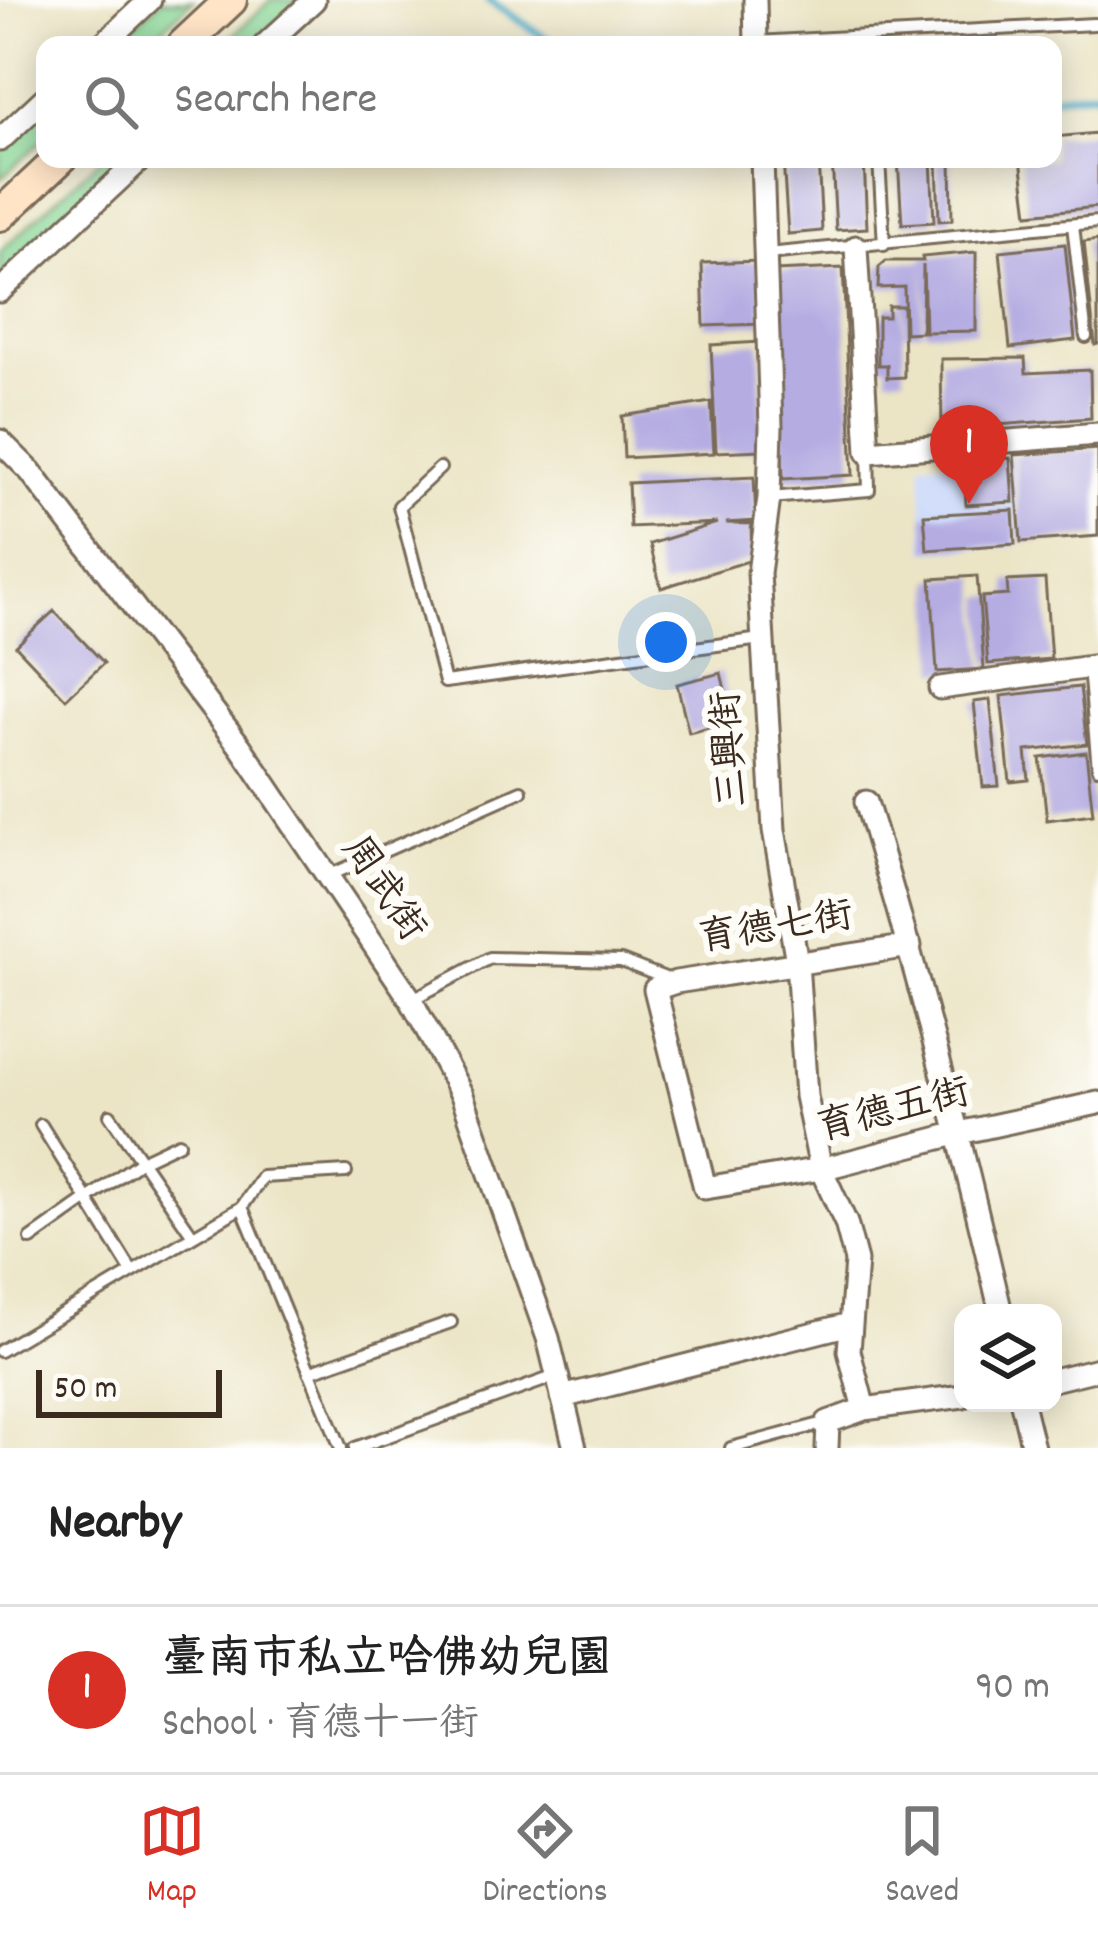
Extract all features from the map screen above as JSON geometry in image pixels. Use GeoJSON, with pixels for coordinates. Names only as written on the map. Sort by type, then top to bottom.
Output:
{"type":"FeatureCollection","features":[{"type":"Feature","properties":{"kind":"street"},"geometry":{"type":"LineString","coordinates":[[112,36],[150,0]]}},
{"type":"Feature","properties":{"kind":"street"},"geometry":{"type":"LineString","coordinates":[[193,36],[231,0]]}},
{"type":"Feature","properties":{"kind":"street"},"geometry":{"type":"LineString","coordinates":[[275,36],[314,0]]}},
{"type":"Feature","properties":{"kind":"street"},"geometry":{"type":"LineString","coordinates":[[754,0],[756,36]]}},
{"type":"Feature","properties":{"kind":"street"},"geometry":{"type":"LineString","coordinates":[[0,140],[36,106]]}},
{"type":"Feature","properties":{"kind":"street"},"geometry":{"type":"LineString","coordinates":[[0,215],[50,168]]}},
{"type":"Feature","properties":{"kind":"street"},"geometry":{"type":"LineString","coordinates":[[0,291],[131,168]]}},
{"type":"Feature","properties":{"kind":"street","name":"三興街"},"geometry":{"type":"LineString","coordinates":[[762,168],[771,426],[769,498],[759,573],[774,830],[796,962],[806,1096],[821,1169],[846,1222],[856,1261],[849,1351],[864,1409]]}},
{"type":"Feature","properties":{"kind":"street"},"geometry":{"type":"LineString","coordinates":[[856,247],[868,452],[1098,434]]}},
{"type":"Feature","properties":{"kind":"street","name":"周武街"},"geometry":{"type":"LineString","coordinates":[[0,441],[30,471],[226,727],[411,1000],[462,1095],[548,1338],[575,1448]]}},
{"type":"Feature","properties":{"kind":"street"},"geometry":{"type":"LineString","coordinates":[[940,688],[1093,667]]}},
{"type":"Feature","properties":{"kind":"street"},"geometry":{"type":"LineString","coordinates":[[866,802],[910,946],[999,1304]]}},
{"type":"Feature","properties":{"kind":"street","name":"育德七街"},"geometry":{"type":"LineString","coordinates":[[665,985],[910,946]]}},
{"type":"Feature","properties":{"kind":"street","name":"育德五街"},"geometry":{"type":"LineString","coordinates":[[665,985],[706,1188],[821,1169],[1098,1103]]}},
{"type":"Feature","properties":{"kind":"street"},"geometry":{"type":"LineString","coordinates":[[560,1386],[850,1324]]}},
{"type":"Feature","properties":{"kind":"street"},"geometry":{"type":"LineString","coordinates":[[1062,1378],[1098,1369]]}},
{"type":"Feature","properties":{"kind":"street"},"geometry":{"type":"LineString","coordinates":[[827,1448],[828,1422],[864,1409],[954,1397]]}},
{"type":"Feature","properties":{"kind":"street"},"geometry":{"type":"LineString","coordinates":[[1024,1412],[1033,1448]]}},
{"type":"Feature","properties":{"kind":"lane"},"geometry":{"type":"LineString","coordinates":[[891,36],[1094,24]]}},
{"type":"Feature","properties":{"kind":"lane"},"geometry":{"type":"LineString","coordinates":[[880,168],[884,244]]}},
{"type":"Feature","properties":{"kind":"lane"},"geometry":{"type":"LineString","coordinates":[[767,254],[1098,222]]}},
{"type":"Feature","properties":{"kind":"lane"},"geometry":{"type":"LineString","coordinates":[[1073,225],[1086,337]]}},
{"type":"Feature","properties":{"kind":"lane"},"geometry":{"type":"LineString","coordinates":[[769,498],[869,490],[868,452]]}},
{"type":"Feature","properties":{"kind":"lane"},"geometry":{"type":"LineString","coordinates":[[440,468],[399,506],[445,682],[761,639]]}},
{"type":"Feature","properties":{"kind":"lane"},"geometry":{"type":"LineString","coordinates":[[1093,667],[1098,768]]}},
{"type":"Feature","properties":{"kind":"lane"},"geometry":{"type":"LineString","coordinates":[[328,876],[521,791]]}},
{"type":"Feature","properties":{"kind":"lane"},"geometry":{"type":"LineString","coordinates":[[411,1000],[490,958],[621,961],[665,985]]}},
{"type":"Feature","properties":{"kind":"lane"},"geometry":{"type":"LineString","coordinates":[[110,1115],[194,1236]]}},
{"type":"Feature","properties":{"kind":"lane"},"geometry":{"type":"LineString","coordinates":[[41,1125],[132,1272]]}},
{"type":"Feature","properties":{"kind":"lane"},"geometry":{"type":"LineString","coordinates":[[31,1238],[141,1160],[179,1143]]}},
{"type":"Feature","properties":{"kind":"lane"},"geometry":{"type":"LineString","coordinates":[[0,1351],[242,1207],[262,1177],[346,1172]]}},
{"type":"Feature","properties":{"kind":"lane"},"geometry":{"type":"LineString","coordinates":[[242,1207],[340,1448]]}},
{"type":"Feature","properties":{"kind":"lane"},"geometry":{"type":"LineString","coordinates":[[309,1372],[451,1322]]}},
{"type":"Feature","properties":{"kind":"lane"},"geometry":{"type":"LineString","coordinates":[[356,1448],[390,1442],[560,1386]]}},
{"type":"Feature","properties":{"kind":"lane"},"geometry":{"type":"LineString","coordinates":[[731,1448],[828,1422]]}},
{"type":"Feature","properties":{"kind":"shaded area"},"geometry":{"type":"Polygon","coordinates":[[[1012,455],[1017,546],[925,551],[921,463],[1012,455]]]}},
{"type":"Feature","properties":{"kind":"green space"},"geometry":{"type":"Polygon","coordinates":[[[162,0],[193,0],[155,36],[123,36],[162,0]]]}},
{"type":"Feature","properties":{"kind":"green space"},"geometry":{"type":"Polygon","coordinates":[[[271,0],[300,0],[262,36],[233,36],[271,0]]]}},
{"type":"Feature","properties":{"kind":"green space"},"geometry":{"type":"Polygon","coordinates":[[[36,116],[36,146],[0,179],[0,150],[36,116]]]}},
{"type":"Feature","properties":{"kind":"green space"},"geometry":{"type":"Polygon","coordinates":[[[90,168],[120,168],[0,281],[0,252],[90,168]]]}},
{"type":"Feature","properties":{"kind":"building"},"geometry":{"type":"Polygon","coordinates":[[[1098,133],[1098,207],[1028,214],[1022,168],[1062,168],[1062,136],[1098,133]]]}},
{"type":"Feature","properties":{"kind":"building"},"geometry":{"type":"Polygon","coordinates":[[[784,168],[818,168],[822,231],[788,234],[784,168]]]}},
{"type":"Feature","properties":{"kind":"building"},"geometry":{"type":"Polygon","coordinates":[[[833,168],[864,168],[867,228],[836,230],[833,168]]]}},
{"type":"Feature","properties":{"kind":"building"},"geometry":{"type":"Polygon","coordinates":[[[899,168],[931,168],[934,222],[902,224],[899,168]]]}},
{"type":"Feature","properties":{"kind":"building"},"geometry":{"type":"Polygon","coordinates":[[[937,168],[951,168],[952,220],[939,221],[937,168]]]}},
{"type":"Feature","properties":{"kind":"building"},"geometry":{"type":"Polygon","coordinates":[[[1098,240],[1098,344],[1095,345],[1084,242],[1098,240]]]}},
{"type":"Feature","properties":{"kind":"building"},"geometry":{"type":"Polygon","coordinates":[[[1065,244],[1075,340],[1010,348],[1000,251],[1065,244]]]}},
{"type":"Feature","properties":{"kind":"building"},"geometry":{"type":"Polygon","coordinates":[[[976,252],[976,331],[925,332],[923,265],[922,332],[905,333],[904,287],[878,288],[879,267],[886,261],[923,261],[922,257],[976,252]]]}},
{"type":"Feature","properties":{"kind":"building"},"geometry":{"type":"Polygon","coordinates":[[[760,261],[762,324],[704,326],[702,263],[760,261]]]}},
{"type":"Feature","properties":{"kind":"building"},"geometry":{"type":"Polygon","coordinates":[[[843,268],[853,475],[783,479],[774,271],[843,268]]]}},
{"type":"Feature","properties":{"kind":"building"},"geometry":{"type":"Polygon","coordinates":[[[888,306],[903,306],[904,377],[887,378],[887,365],[878,365],[878,317],[888,317],[888,306]]]}},
{"type":"Feature","properties":{"kind":"building"},"geometry":{"type":"Polygon","coordinates":[[[760,342],[762,450],[716,452],[711,345],[760,342]]]}},
{"type":"Feature","properties":{"kind":"building"},"geometry":{"type":"Polygon","coordinates":[[[1025,358],[1026,373],[1090,370],[1091,418],[942,429],[941,359],[1025,358]]]}},
{"type":"Feature","properties":{"kind":"building"},"geometry":{"type":"Polygon","coordinates":[[[711,402],[714,453],[624,458],[622,416],[711,402]]]}},
{"type":"Feature","properties":{"kind":"building"},"geometry":{"type":"Polygon","coordinates":[[[1098,449],[1098,536],[1021,542],[1014,455],[1098,449]]]}},
{"type":"Feature","properties":{"kind":"building"},"geometry":{"type":"Polygon","coordinates":[[[1010,458],[1013,502],[966,505],[965,484],[980,482],[978,460],[1010,458]]]}},
{"type":"Feature","properties":{"kind":"building"},"geometry":{"type":"Polygon","coordinates":[[[754,477],[756,521],[726,523],[751,524],[752,560],[661,588],[650,544],[717,523],[630,527],[628,483],[754,477]]]}},
{"type":"Feature","properties":{"kind":"building"},"geometry":{"type":"Polygon","coordinates":[[[1013,510],[1015,544],[927,550],[924,515],[1013,510]]]}},
{"type":"Feature","properties":{"kind":"building"},"geometry":{"type":"Polygon","coordinates":[[[977,576],[984,669],[937,672],[931,579],[977,576]]]}},
{"type":"Feature","properties":{"kind":"building"},"geometry":{"type":"Polygon","coordinates":[[[1045,579],[1051,659],[988,664],[982,597],[1008,595],[1007,581],[1045,579]]]}},
{"type":"Feature","properties":{"kind":"building"},"geometry":{"type":"Polygon","coordinates":[[[54,611],[104,663],[66,699],[16,646],[54,611]]]}},
{"type":"Feature","properties":{"kind":"building"},"geometry":{"type":"Polygon","coordinates":[[[721,673],[733,722],[689,733],[677,684],[721,673]]]}},
{"type":"Feature","properties":{"kind":"building"},"geometry":{"type":"Polygon","coordinates":[[[1080,687],[1087,744],[1026,751],[1029,780],[1010,782],[1001,696],[1080,687]]]}},
{"type":"Feature","properties":{"kind":"building"},"geometry":{"type":"Polygon","coordinates":[[[990,700],[999,786],[983,787],[974,702],[990,700]]]}},
{"type":"Feature","properties":{"kind":"building"},"geometry":{"type":"Polygon","coordinates":[[[1086,752],[1093,814],[1047,820],[1040,758],[1086,752]]]}},
{"type":"Feature","properties":{"kind":"waterway"},"geometry":{"type":"LineString","coordinates":[[488,0],[542,36]]}},
{"type":"Feature","properties":{"kind":"waterway"},"geometry":{"type":"LineString","coordinates":[[1062,95],[1098,91]]}},
{"type":"Feature","properties":{"kind":"place","name":"臺南市私立哈佛幼兒園"},"geometry":{"type":"Point","coordinates":[969,504]}}]}
